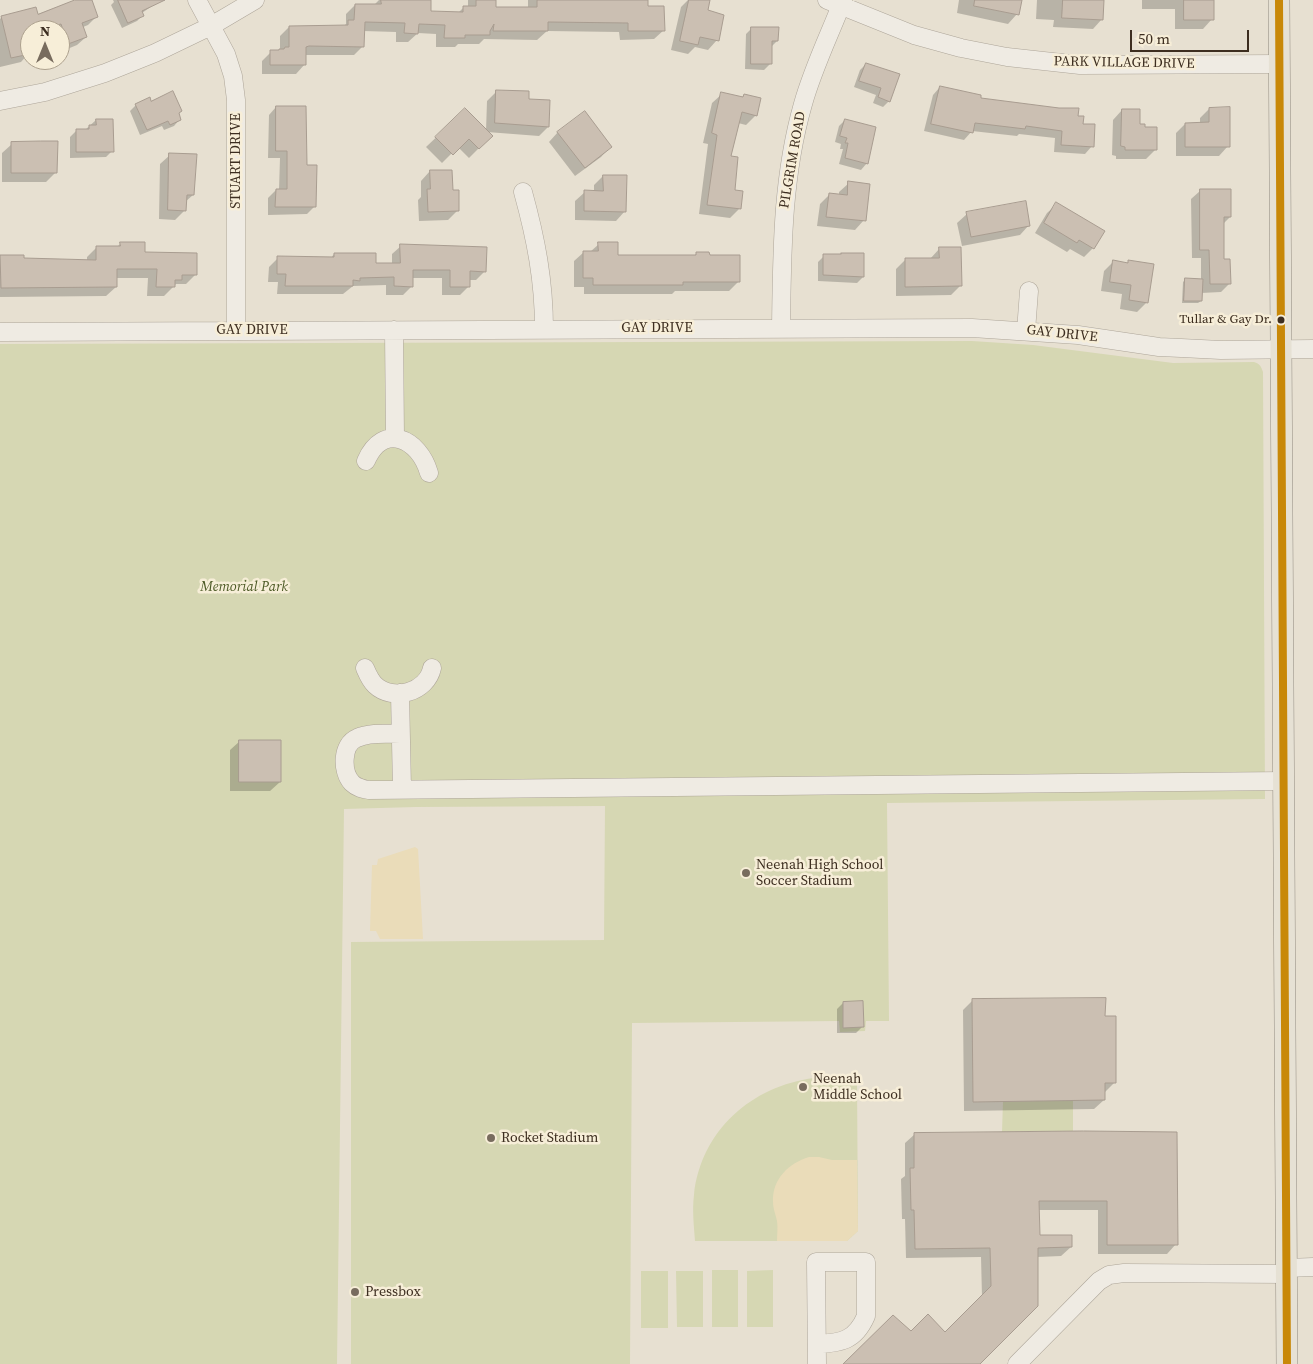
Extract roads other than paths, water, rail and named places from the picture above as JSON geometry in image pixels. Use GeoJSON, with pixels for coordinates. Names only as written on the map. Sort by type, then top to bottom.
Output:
{"type":"FeatureCollection","features":[{"type":"Feature","properties":{"kind":"main road"},"geometry":{"type":"LineString","coordinates":[[1279,0],[1287,1364]]}},
{"type":"Feature","properties":{"kind":"street","name":"STUART DRIVE"},"geometry":{"type":"LineString","coordinates":[[197,0],[226,54],[233,76],[236,100],[236,330]]}},
{"type":"Feature","properties":{"kind":"street"},"geometry":{"type":"LineString","coordinates":[[0,101],[45,92],[105,74],[211,26],[255,0]]}},
{"type":"Feature","properties":{"kind":"street","name":"PARK VILLAGE DRIVE"},"geometry":{"type":"LineString","coordinates":[[837,2],[914,35],[961,48],[1049,63],[1080,65],[1280,64]]}},
{"type":"Feature","properties":{"kind":"street","name":"PILGRIM ROAD"},"geometry":{"type":"LineString","coordinates":[[781,328],[784,208],[791,157],[803,103],[837,2]]}},
{"type":"Feature","properties":{"kind":"street"},"geometry":{"type":"LineString","coordinates":[[523,192],[541,271],[544,295],[544,329]]}},
{"type":"Feature","properties":{"kind":"street"},"geometry":{"type":"LineString","coordinates":[[1026,331],[1029,291]]}},
{"type":"Feature","properties":{"kind":"street","name":"GAY DRIVE"},"geometry":{"type":"LineString","coordinates":[[0,332],[972,328],[1078,335],[1181,348],[1313,349]]}},
{"type":"Feature","properties":{"kind":"street"},"geometry":{"type":"LineString","coordinates":[[394,330],[394,438]]}},
{"type":"Feature","properties":{"kind":"street"},"geometry":{"type":"LineString","coordinates":[[366,461],[372,450],[386,440],[394,438],[408,442],[417,449],[429,473]]}},
{"type":"Feature","properties":{"kind":"street"},"geometry":{"type":"LineString","coordinates":[[365,668],[369,679],[376,687],[400,694],[416,690],[423,685],[428,679],[432,668]]}},
{"type":"Feature","properties":{"kind":"street"},"geometry":{"type":"LineString","coordinates":[[400,694],[402,789]]}},
{"type":"Feature","properties":{"kind":"street"},"geometry":{"type":"LineString","coordinates":[[400,734],[367,735],[351,741],[347,748],[346,756],[348,775],[351,782],[358,788],[369,790],[1284,781]]}},
{"type":"Feature","properties":{"kind":"street"},"geometry":{"type":"LineString","coordinates":[[817,1344],[839,1343],[848,1339],[854,1335],[863,1323],[866,1316],[866,1262],[816,1262],[817,1364]]}},
{"type":"Feature","properties":{"kind":"street"},"geometry":{"type":"LineString","coordinates":[[1018,1364],[1100,1281],[1109,1275],[1124,1273],[1287,1271],[1313,1267]]}},
{"type":"Feature","properties":{"kind":"place","name":"Tullar & Gay Dr."},"geometry":{"type":"Point","coordinates":[1281,320]}},
{"type":"Feature","properties":{"kind":"place","name":"Neenah High School Soccer Stadium"},"geometry":{"type":"Point","coordinates":[746,873]}},
{"type":"Feature","properties":{"kind":"place","name":"Neenah Middle School"},"geometry":{"type":"Point","coordinates":[803,1087]}},
{"type":"Feature","properties":{"kind":"place","name":"Rocket Stadium"},"geometry":{"type":"Point","coordinates":[491,1138]}},
{"type":"Feature","properties":{"kind":"place","name":"Pressbox"},"geometry":{"type":"Point","coordinates":[355,1292]}},
{"type":"Feature","properties":{"kind":"park label","name":"Memorial Park"},"geometry":{"type":"Point","coordinates":[244,587]}}]}
